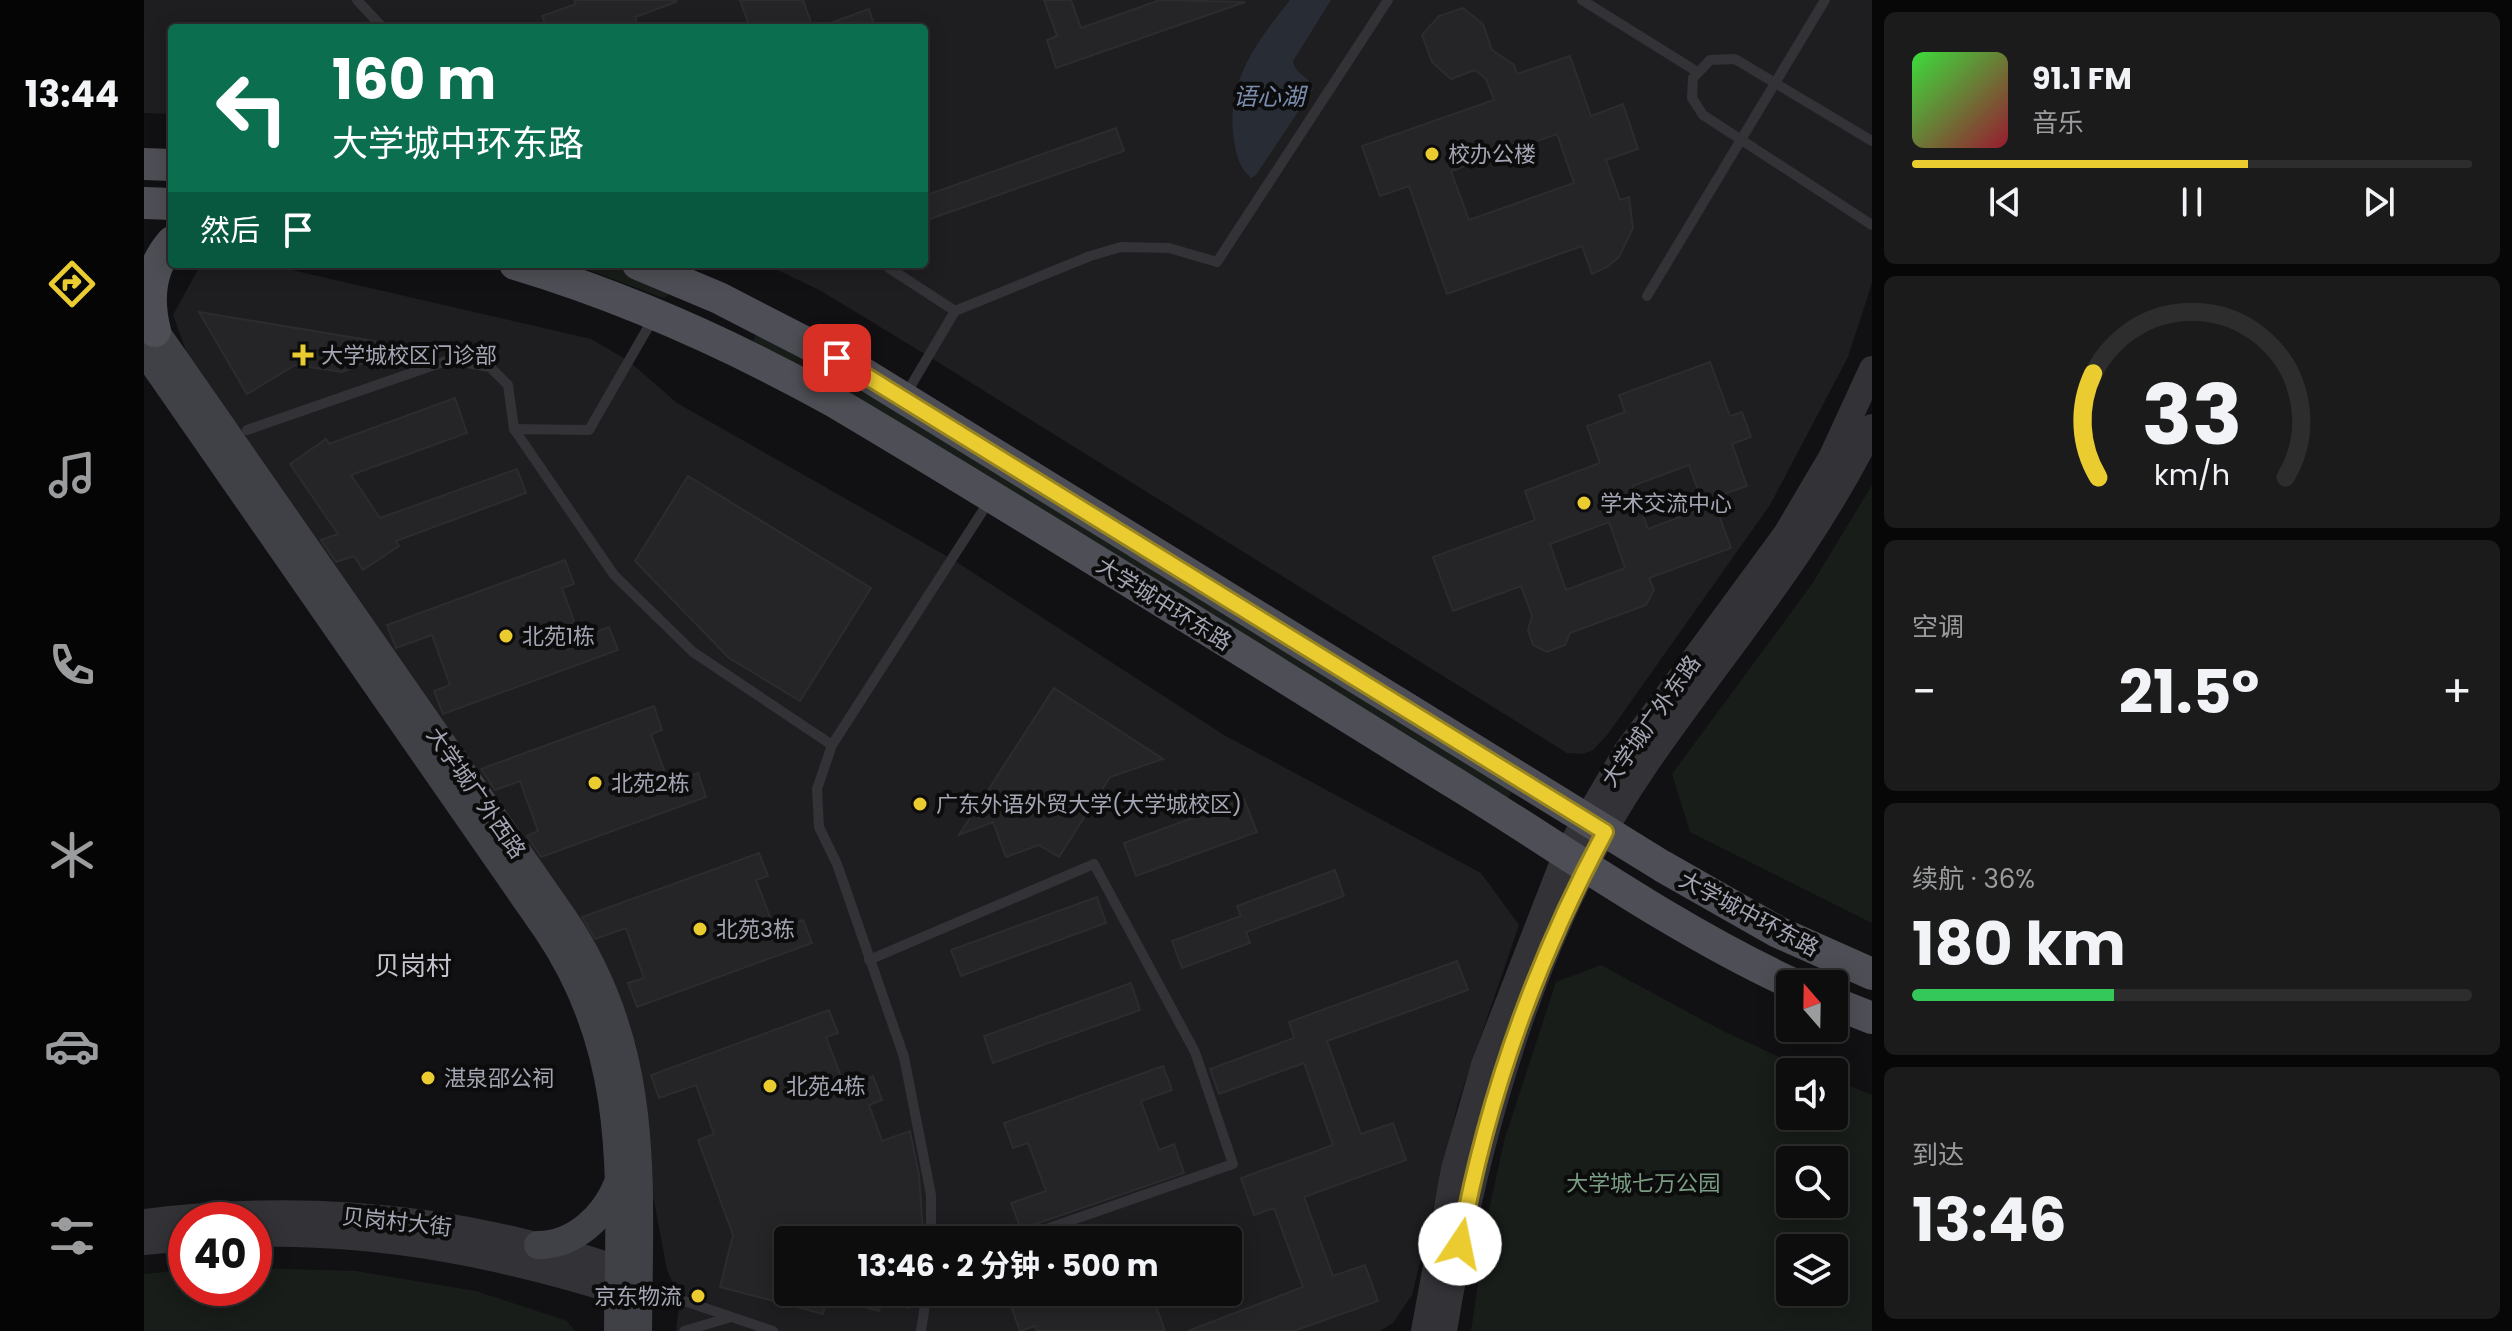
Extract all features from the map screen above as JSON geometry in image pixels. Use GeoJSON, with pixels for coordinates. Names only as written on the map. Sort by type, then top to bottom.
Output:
{"type":"FeatureCollection","features":[{"type":"Feature","properties":{"kind":"main road"},"geometry":{"type":"LineString","coordinates":[[144,164],[168,165]]}},
{"type":"Feature","properties":{"kind":"main road"},"geometry":{"type":"LineString","coordinates":[[144,203],[168,204]]}},
{"type":"Feature","properties":{"kind":"main road"},"geometry":{"type":"LineString","coordinates":[[148,332],[153,278],[160,258],[168,247]]}},
{"type":"Feature","properties":{"kind":"main road","name":"大学城中环东路"},"geometry":{"type":"LineString","coordinates":[[527,268],[577,284],[733,348],[879,428],[1576,861],[1712,944],[1776,976]]}},
{"type":"Feature","properties":{"kind":"main road","name":"大学城中环东路"},"geometry":{"type":"LineString","coordinates":[[648,268],[750,313],[904,397],[1595,826],[1778,932],[1872,974]]}},
{"type":"Feature","properties":{"kind":"main road"},"geometry":{"type":"LineString","coordinates":[[662,319],[685,299],[687,284]]}},
{"type":"Feature","properties":{"kind":"main road"},"geometry":{"type":"LineString","coordinates":[[733,348],[750,313]]}},
{"type":"Feature","properties":{"kind":"main road","name":"大学城广外西路"},"geometry":{"type":"LineString","coordinates":[[148,332],[559,948],[585,996],[601,1042],[615,1102],[625,1282],[638,1331]]}},
{"type":"Feature","properties":{"kind":"main road","name":"大学城广外西路"},"geometry":{"type":"LineString","coordinates":[[148,332],[570,928],[594,969],[620,1036],[635,1100],[640,1175],[618,1331]]}},
{"type":"Feature","properties":{"kind":"main road"},"geometry":{"type":"LineString","coordinates":[[1848,1009],[1872,1018]]}},
{"type":"Feature","properties":{"kind":"main road"},"geometry":{"type":"LineString","coordinates":[[538,1245],[556,1243],[586,1227],[610,1201],[620,1175]]}},
{"type":"Feature","properties":{"kind":"street","name":"大学城广外东路"},"geometry":{"type":"LineString","coordinates":[[1430,1327],[1448,1194],[1484,1065],[1626,752],[1786,534],[1832,456],[1872,369]]}},
{"type":"Feature","properties":{"kind":"street","name":"大学城广外东路"},"geometry":{"type":"LineString","coordinates":[[1595,826],[1645,765],[1806,546],[1872,427]]}},
{"type":"Feature","properties":{"kind":"street","name":"贝岗村大街"},"geometry":{"type":"LineString","coordinates":[[144,1222],[225,1214],[317,1214],[433,1224],[538,1245],[625,1282]]}},
{"type":"Feature","properties":{"kind":"street","name":"贝岗村大街"},"geometry":{"type":"LineString","coordinates":[[272,1235],[376,1239],[458,1249],[625,1282]]}},
{"type":"Feature","properties":{"kind":"street"},"geometry":{"type":"LineString","coordinates":[[144,1242],[168,1240]]}},
{"type":"Feature","properties":{"kind":"lane"},"geometry":{"type":"LineString","coordinates":[[357,0],[379,24]]}},
{"type":"Feature","properties":{"kind":"lane"},"geometry":{"type":"LineString","coordinates":[[904,397],[955,311],[1090,256],[1121,247],[1169,248],[1217,262],[1388,0]]}},
{"type":"Feature","properties":{"kind":"lane"},"geometry":{"type":"LineString","coordinates":[[1582,0],[1696,71]]}},
{"type":"Feature","properties":{"kind":"lane"},"geometry":{"type":"LineString","coordinates":[[1647,296],[1825,0]]}},
{"type":"Feature","properties":{"kind":"lane"},"geometry":{"type":"LineString","coordinates":[[1872,141],[1725,57],[1710,60],[1696,71],[1691,88],[1696,108],[1872,225]]}},
{"type":"Feature","properties":{"kind":"lane"},"geometry":{"type":"LineString","coordinates":[[889,268],[955,311]]}},
{"type":"Feature","properties":{"kind":"lane"},"geometry":{"type":"LineString","coordinates":[[514,429],[589,430],[662,319]]}},
{"type":"Feature","properties":{"kind":"lane"},"geometry":{"type":"LineString","coordinates":[[247,430],[449,360],[490,367],[508,385],[514,429],[614,575],[693,652],[832,745]]}},
{"type":"Feature","properties":{"kind":"lane"},"geometry":{"type":"LineString","coordinates":[[931,1226],[931,1195],[904,1057],[837,864],[819,827],[817,789],[832,745],[982,512]]}},
{"type":"Feature","properties":{"kind":"lane"},"geometry":{"type":"LineString","coordinates":[[869,960],[1094,864],[1195,1052],[1233,1164],[1055,1226]]}},
{"type":"Feature","properties":{"kind":"lane","name":"贝岗村大街"},"geometry":{"type":"LineString","coordinates":[[625,1282],[773,1331]]}},
{"type":"Feature","properties":{"kind":"lane"},"geometry":{"type":"LineString","coordinates":[[921,1331],[925,1306]]}},
{"type":"Feature","properties":{"kind":"lane"},"geometry":{"type":"LineString","coordinates":[[684,1331],[709,1321],[736,1318]]}},
{"type":"Feature","properties":{"kind":"shaded area"},"geometry":{"type":"Polygon","coordinates":[[[144,0],[1872,0],[1872,283],[1848,357],[1770,505],[1608,734],[1593,750],[1583,754],[1567,753],[928,356],[821,291],[773,268],[928,268],[928,24],[168,24],[168,114],[144,113],[144,0]]]}},
{"type":"Feature","properties":{"kind":"shaded area","name":"广东外语外贸大学(大学城校区)"},"geometry":{"type":"Polygon","coordinates":[[[199,268],[283,268],[591,339],[629,361],[677,403],[952,559],[1224,735],[1481,873],[1519,925],[1458,1103],[1412,1295],[1393,1323],[1380,1331],[676,1331],[680,1299],[667,1270],[620,1021],[189,359],[173,315],[199,268]]]}},
{"type":"Feature","properties":{"kind":"green space"},"geometry":{"type":"Polygon","coordinates":[[[584,268],[619,268],[668,287],[671,294],[663,298],[584,268]]]}},
{"type":"Feature","properties":{"kind":"green space"},"geometry":{"type":"Polygon","coordinates":[[[756,335],[894,404],[1514,789],[1507,799],[753,341],[756,335]]]}},
{"type":"Feature","properties":{"kind":"green space"},"geometry":{"type":"Polygon","coordinates":[[[1872,485],[1872,923],[1690,832],[1672,774],[1812,584],[1872,485]]]}},
{"type":"Feature","properties":{"kind":"green space","name":"大学城七万公园"},"geometry":{"type":"Polygon","coordinates":[[[1601,965],[1721,1030],[1782,1058],[1776,1058],[1776,1130],[1848,1130],[1848,1086],[1872,1095],[1872,1331],[1471,1331],[1489,1210],[1504,1141],[1556,982],[1601,965]]]}},
{"type":"Feature","properties":{"kind":"green space"},"geometry":{"type":"Polygon","coordinates":[[[272,1269],[356,1271],[476,1291],[567,1321],[575,1331],[144,1331],[144,1274],[168,1272],[168,1306],[272,1306],[272,1269]]]}},
{"type":"Feature","properties":{"kind":"water","name":"语心湖"},"geometry":{"type":"Polygon","coordinates":[[[1290,0],[1331,0],[1293,61],[1313,89],[1251,178],[1240,163],[1235,145],[1235,95],[1248,61],[1290,0]]]}},
{"type":"Feature","properties":{"kind":"building"},"geometry":{"type":"Polygon","coordinates":[[[574,0],[676,0],[635,17],[638,24],[545,24],[542,16],[576,4],[574,0]]]}},
{"type":"Feature","properties":{"kind":"building"},"geometry":{"type":"Polygon","coordinates":[[[740,0],[803,0],[812,24],[749,24],[740,0]]]}},
{"type":"Feature","properties":{"kind":"building"},"geometry":{"type":"Polygon","coordinates":[[[1044,0],[1071,0],[1081,28],[1160,0],[1245,2],[1056,68],[1047,40],[1057,36],[1044,0]]]}},
{"type":"Feature","properties":{"kind":"building","name":"校办公楼"},"geometry":{"type":"Polygon","coordinates":[[[1463,8],[1483,24],[1492,50],[1514,65],[1517,74],[1570,56],[1591,116],[1623,104],[1638,149],[1606,160],[1620,200],[1629,197],[1633,228],[1619,257],[1607,267],[1592,274],[1582,246],[1447,294],[1409,186],[1380,196],[1362,146],[1494,100],[1486,79],[1475,70],[1451,79],[1432,62],[1422,35],[1439,16],[1463,8]],[[1557,134],[1451,171],[1469,220],[1574,183],[1557,134]]]}},
{"type":"Feature","properties":{"kind":"building"},"geometry":{"type":"Polygon","coordinates":[[[869,9],[874,24],[828,24],[869,9]]]}},
{"type":"Feature","properties":{"kind":"building"},"geometry":{"type":"Polygon","coordinates":[[[1116,128],[1124,151],[928,220],[928,195],[1116,128]]]}},
{"type":"Feature","properties":{"kind":"building","name":"大学城校区门诊部"},"geometry":{"type":"Polygon","coordinates":[[[199,312],[404,346],[342,372],[295,365],[247,394],[199,312]]]}},
{"type":"Feature","properties":{"kind":"building","name":"学术交流中心"},"geometry":{"type":"Polygon","coordinates":[[[1710,362],[1730,416],[1742,412],[1751,437],[1732,444],[1747,486],[1702,502],[1689,465],[1632,486],[1648,529],[1715,504],[1731,548],[1649,578],[1654,590],[1646,605],[1570,633],[1565,645],[1547,652],[1533,645],[1528,630],[1532,616],[1521,586],[1453,611],[1433,557],[1535,520],[1525,491],[1600,463],[1587,426],[1625,412],[1619,395],[1710,362]],[[1609,522],[1550,544],[1566,590],[1625,568],[1609,522]]]}},
{"type":"Feature","properties":{"kind":"building"},"geometry":{"type":"Polygon","coordinates":[[[455,398],[467,433],[351,475],[380,518],[517,469],[526,493],[396,541],[399,546],[363,570],[354,556],[336,562],[321,540],[338,534],[290,464],[326,439],[329,444],[455,398]]]}},
{"type":"Feature","properties":{"kind":"building"},"geometry":{"type":"Polygon","coordinates":[[[688,476],[871,588],[800,701],[729,658],[635,561],[688,476]]]}},
{"type":"Feature","properties":{"kind":"building","name":"北苑1栋"},"geometry":{"type":"Polygon","coordinates":[[[565,560],[574,584],[562,588],[580,638],[609,627],[618,650],[443,714],[434,691],[450,685],[432,635],[396,648],[387,625],[565,560]]]}},
{"type":"Feature","properties":{"kind":"building"},"geometry":{"type":"Polygon","coordinates":[[[1054,688],[1163,759],[1110,777],[1059,857],[1039,845],[1006,857],[993,822],[959,835],[1054,688]]]}},
{"type":"Feature","properties":{"kind":"building","name":"北苑2栋"},"geometry":{"type":"Polygon","coordinates":[[[654,706],[662,730],[651,734],[669,784],[698,773],[706,797],[541,857],[527,836],[538,831],[520,781],[495,790],[481,769],[654,706]]]}},
{"type":"Feature","properties":{"kind":"building"},"geometry":{"type":"Polygon","coordinates":[[[1244,799],[1257,832],[1136,876],[1124,843],[1244,799]]]}},
{"type":"Feature","properties":{"kind":"building","name":"北苑3栋"},"geometry":{"type":"Polygon","coordinates":[[[759,853],[768,876],[756,880],[775,930],[803,920],[812,943],[637,1007],[628,983],[644,978],[626,928],[595,939],[582,917],[759,853]]]}},
{"type":"Feature","properties":{"kind":"building"},"geometry":{"type":"Polygon","coordinates":[[[1335,870],[1344,896],[1246,932],[1250,943],[1182,968],[1172,941],[1241,916],[1237,906],[1335,870]]]}},
{"type":"Feature","properties":{"kind":"building"},"geometry":{"type":"Polygon","coordinates":[[[1097,897],[1106,923],[961,976],[951,950],[1097,897]]]}},
{"type":"Feature","properties":{"kind":"building"},"geometry":{"type":"Polygon","coordinates":[[[1457,961],[1468,990],[1327,1041],[1361,1134],[1393,1123],[1406,1160],[1304,1197],[1333,1276],[1365,1265],[1378,1301],[1294,1331],[1188,1331],[1303,1287],[1274,1208],[1254,1215],[1241,1178],[1333,1145],[1304,1063],[1219,1094],[1210,1069],[1294,1038],[1289,1022],[1457,961]]]}},
{"type":"Feature","properties":{"kind":"building"},"geometry":{"type":"Polygon","coordinates":[[[1131,983],[1140,1010],[993,1063],[984,1036],[1131,983]]]}},
{"type":"Feature","properties":{"kind":"building"},"geometry":{"type":"Polygon","coordinates":[[[829,1010],[838,1033],[826,1037],[845,1087],[873,1076],[882,1100],[869,1105],[882,1141],[910,1131],[919,1175],[923,1226],[774,1226],[774,1301],[720,1287],[733,1235],[698,1140],[714,1134],[696,1085],[659,1098],[651,1075],[829,1010]]]}},
{"type":"Feature","properties":{"kind":"building"},"geometry":{"type":"Polygon","coordinates":[[[1163,1066],[1172,1090],[1141,1101],[1159,1150],[1174,1144],[1184,1173],[1030,1226],[1020,1226],[1011,1203],[1046,1191],[1028,1143],[1013,1148],[1004,1123],[1163,1066]]]}},
{"type":"Feature","properties":{"kind":"building"},"geometry":{"type":"Polygon","coordinates":[[[792,1306],[825,1306],[823,1314],[792,1306]]]}},
{"type":"Feature","properties":{"kind":"building"},"geometry":{"type":"Polygon","coordinates":[[[860,1306],[880,1306],[879,1311],[860,1306]]]}},
{"type":"Feature","properties":{"kind":"building"},"geometry":{"type":"Polygon","coordinates":[[[1011,1306],[1156,1306],[1165,1331],[1037,1331],[1035,1326],[1020,1331],[1011,1306]]]}},
{"type":"Feature","properties":{"kind":"place","name":"校办公楼"},"geometry":{"type":"Point","coordinates":[1432,154]}},
{"type":"Feature","properties":{"kind":"place","name":"大学城校区门诊部"},"geometry":{"type":"Point","coordinates":[303,355]}},
{"type":"Feature","properties":{"kind":"place","name":"学术交流中心"},"geometry":{"type":"Point","coordinates":[1584,503]}},
{"type":"Feature","properties":{"kind":"place","name":"北苑1栋"},"geometry":{"type":"Point","coordinates":[506,636]}},
{"type":"Feature","properties":{"kind":"place","name":"北苑2栋"},"geometry":{"type":"Point","coordinates":[595,783]}},
{"type":"Feature","properties":{"kind":"place","name":"广东外语外贸大学(大学城校区)"},"geometry":{"type":"Point","coordinates":[920,804]}},
{"type":"Feature","properties":{"kind":"place","name":"北苑3栋"},"geometry":{"type":"Point","coordinates":[700,929]}},
{"type":"Feature","properties":{"kind":"place","name":"湛泉邵公祠"},"geometry":{"type":"Point","coordinates":[428,1078]}},
{"type":"Feature","properties":{"kind":"place","name":"北苑4栋"},"geometry":{"type":"Point","coordinates":[770,1086]}},
{"type":"Feature","properties":{"kind":"place","name":"京东物流"},"geometry":{"type":"Point","coordinates":[698,1296]}},
{"type":"Feature","properties":{"kind":"district","name":"贝岗村"},"geometry":{"type":"Point","coordinates":[413,966]}},
{"type":"Feature","properties":{"kind":"route"},"geometry":{"type":"LineString","coordinates":[[837,358],[1605,832],[1574,891],[1526,1008],[1487,1126],[1460,1244]]}}]}
